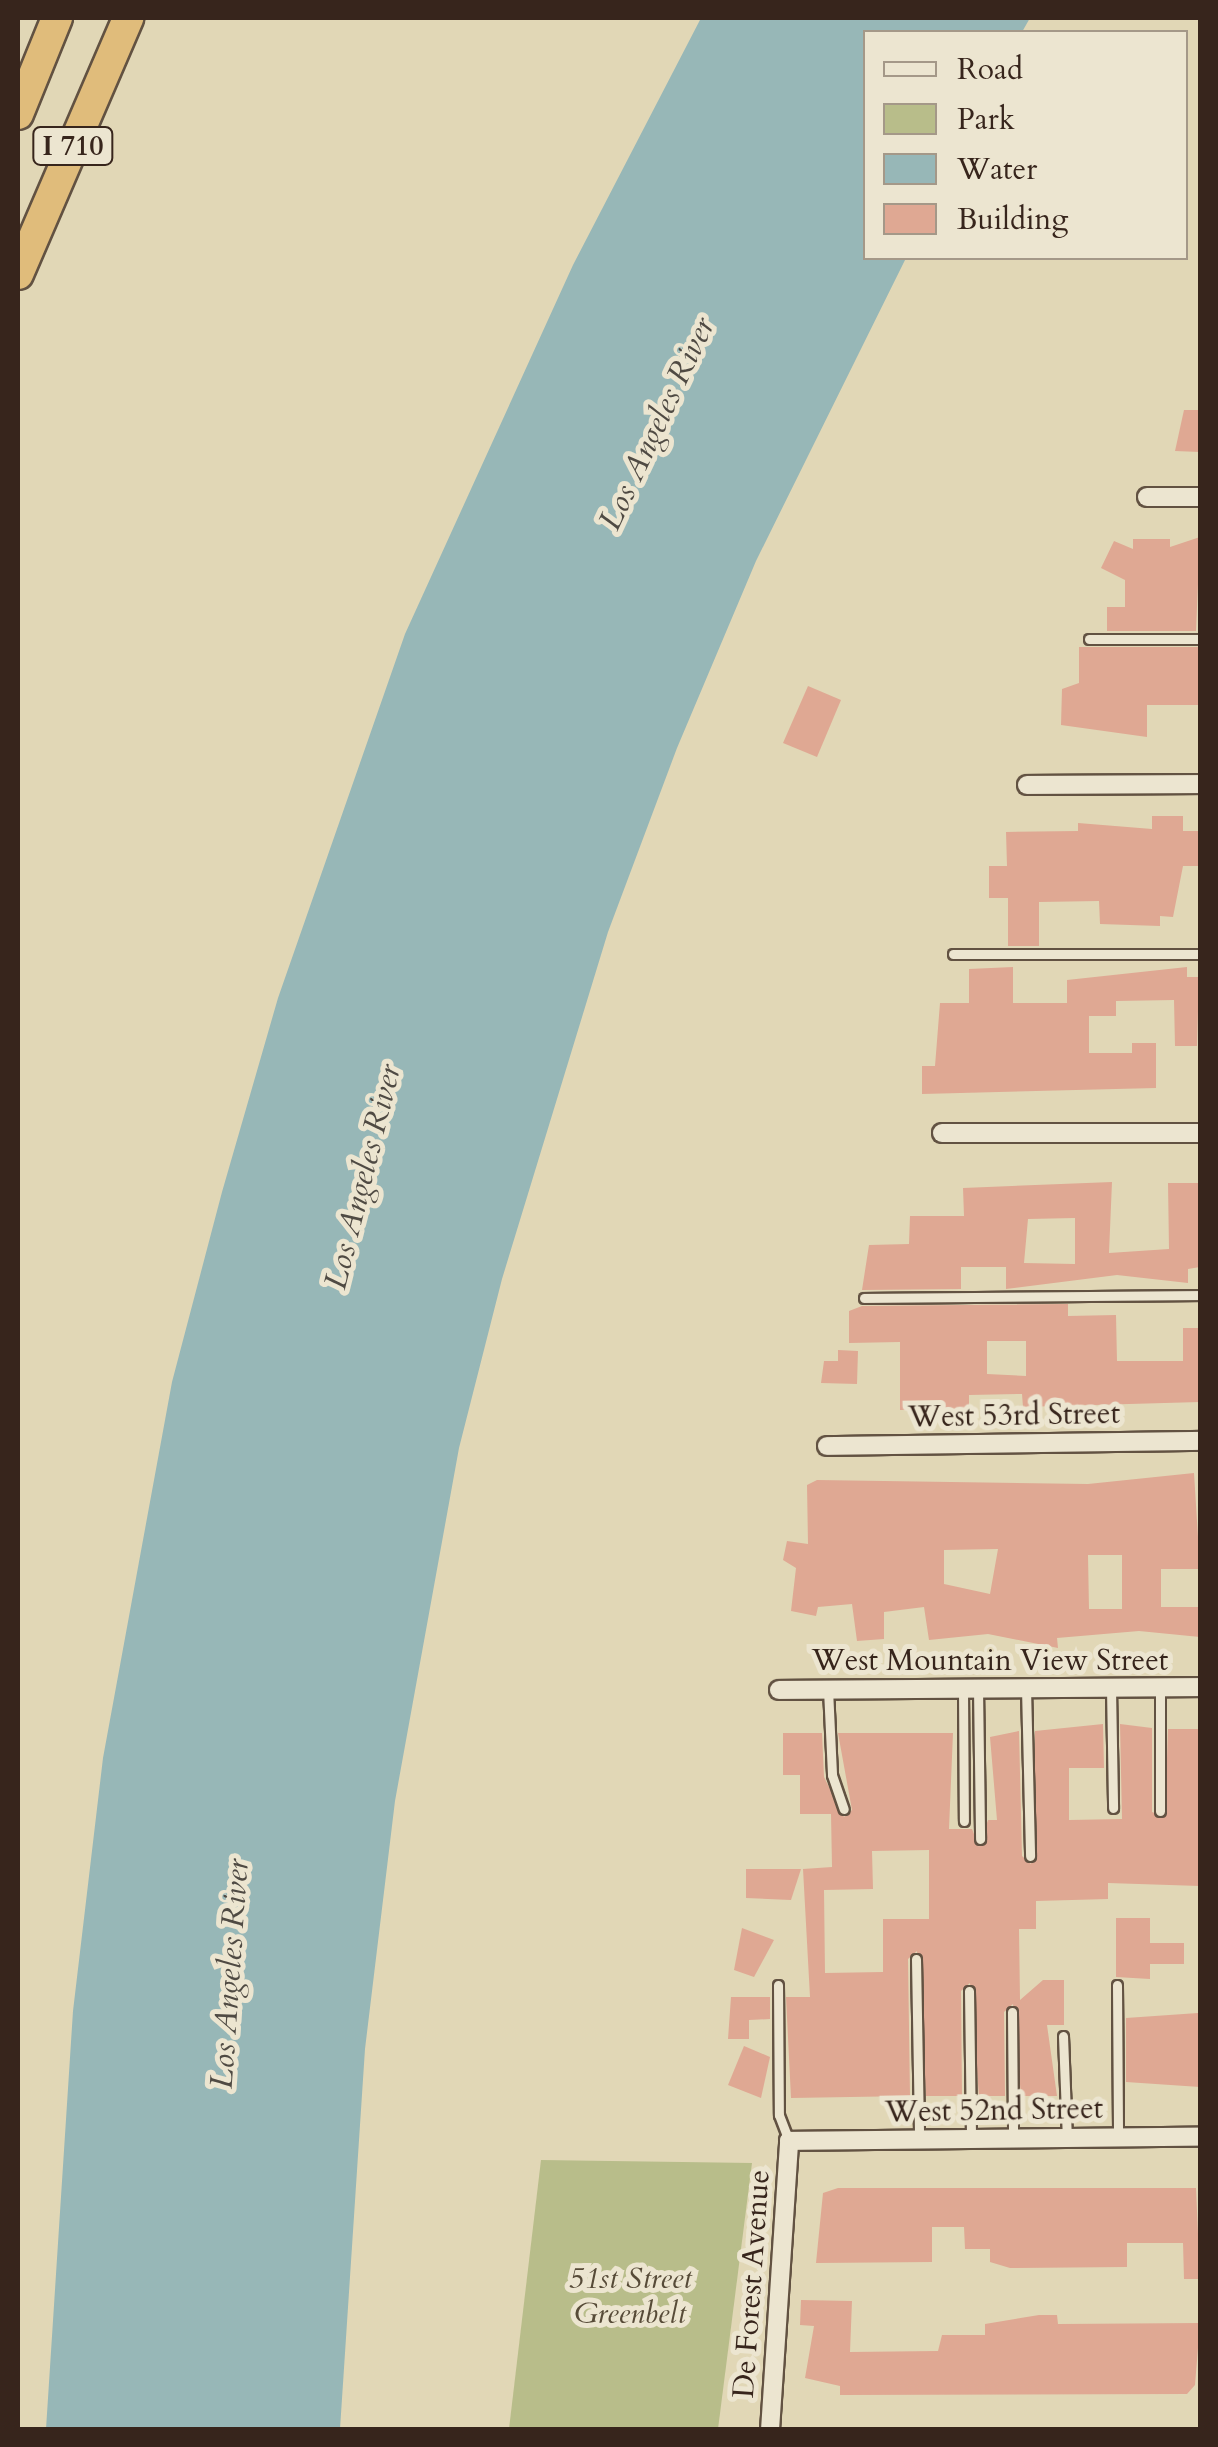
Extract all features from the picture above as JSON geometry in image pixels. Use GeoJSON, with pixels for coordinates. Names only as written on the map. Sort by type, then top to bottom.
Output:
{"type":"FeatureCollection","features":[{"type":"Feature","properties":{"kind":"highway","name":"I 710"},"geometry":{"type":"LineString","coordinates":[[18,114],[58,18]]}},
{"type":"Feature","properties":{"kind":"highway","name":"I 710"},"geometry":{"type":"LineString","coordinates":[[18,274],[128,18]]}},
{"type":"Feature","properties":{"kind":"street"},"geometry":{"type":"LineString","coordinates":[[1146,497],[1200,497]]}},
{"type":"Feature","properties":{"kind":"street"},"geometry":{"type":"LineString","coordinates":[[1027,785],[1200,784]]}},
{"type":"Feature","properties":{"kind":"street"},"geometry":{"type":"LineString","coordinates":[[942,1133],[1200,1133]]}},
{"type":"Feature","properties":{"kind":"street","name":"West 53rd Street"},"geometry":{"type":"LineString","coordinates":[[827,1446],[1200,1442]]}},
{"type":"Feature","properties":{"kind":"street","name":"West Mountain View Street"},"geometry":{"type":"LineString","coordinates":[[779,1690],[1200,1687]]}},
{"type":"Feature","properties":{"kind":"street","name":"West 52nd Street"},"geometry":{"type":"LineString","coordinates":[[789,2141],[1200,2137]]}},
{"type":"Feature","properties":{"kind":"street","name":"De Forest Avenue"},"geometry":{"type":"LineString","coordinates":[[770,2430],[789,2141]]}},
{"type":"Feature","properties":{"kind":"lane"},"geometry":{"type":"LineString","coordinates":[[1089,638],[1200,639]]}},
{"type":"Feature","properties":{"kind":"lane"},"geometry":{"type":"LineString","coordinates":[[954,954],[1200,954]]}},
{"type":"Feature","properties":{"kind":"lane"},"geometry":{"type":"LineString","coordinates":[[864,1298],[1200,1294]]}},
{"type":"Feature","properties":{"kind":"lane"},"geometry":{"type":"LineString","coordinates":[[1160,1687],[1160,1811]]}},
{"type":"Feature","properties":{"kind":"lane"},"geometry":{"type":"LineString","coordinates":[[964,1821],[971,1688]]}},
{"type":"Feature","properties":{"kind":"lane"},"geometry":{"type":"LineString","coordinates":[[971,1688],[980,1839]]}},
{"type":"Feature","properties":{"kind":"lane"},"geometry":{"type":"LineString","coordinates":[[1026,1688],[1030,1856]]}},
{"type":"Feature","properties":{"kind":"lane"},"geometry":{"type":"LineString","coordinates":[[1111,1688],[1113,1808]]}},
{"type":"Feature","properties":{"kind":"lane"},"geometry":{"type":"LineString","coordinates":[[828,1689],[832,1775],[844,1810]]}},
{"type":"Feature","properties":{"kind":"lane"},"geometry":{"type":"LineString","coordinates":[[916,1959],[919,2139]]}},
{"type":"Feature","properties":{"kind":"lane"},"geometry":{"type":"LineString","coordinates":[[778,1985],[779,2115],[789,2141]]}},
{"type":"Feature","properties":{"kind":"lane"},"geometry":{"type":"LineString","coordinates":[[1117,1985],[1118,2138]]}},
{"type":"Feature","properties":{"kind":"lane"},"geometry":{"type":"LineString","coordinates":[[969,1990],[971,2139]]}},
{"type":"Feature","properties":{"kind":"lane"},"geometry":{"type":"LineString","coordinates":[[1012,2012],[1014,2138]]}},
{"type":"Feature","properties":{"kind":"lane"},"geometry":{"type":"LineString","coordinates":[[1063,2036],[1067,2138]]}},
{"type":"Feature","properties":{"kind":"green space","name":"51st Street Greenbelt"},"geometry":{"type":"Polygon","coordinates":[[[541,2160],[752,2163],[718,2429],[509,2429],[541,2160]]]}},
{"type":"Feature","properties":{"kind":"water","name":"Los Angeles River"},"geometry":{"type":"Polygon","coordinates":[[[701,18],[1030,18],[1023,30],[863,30],[863,260],[905,260],[756,561],[677,748],[608,932],[502,1279],[459,1448],[395,1801],[365,2049],[340,2429],[46,2429],[73,2011],[103,1758],[172,1382],[278,998],[405,634],[573,265],[701,18]]]}},
{"type":"Feature","properties":{"kind":"building"},"geometry":{"type":"Polygon","coordinates":[[[1184,410],[1200,410],[1200,452],[1175,451],[1184,410]]]}},
{"type":"Feature","properties":{"kind":"building"},"geometry":{"type":"Polygon","coordinates":[[[1200,537],[1196,631],[1107,631],[1107,607],[1125,607],[1125,580],[1101,568],[1114,541],[1133,549],[1133,539],[1170,539],[1170,547],[1200,537]]]}},
{"type":"Feature","properties":{"kind":"building"},"geometry":{"type":"Polygon","coordinates":[[[1079,647],[1200,647],[1200,705],[1147,705],[1147,737],[1061,725],[1062,689],[1079,683],[1079,647]]]}},
{"type":"Feature","properties":{"kind":"building"},"geometry":{"type":"Polygon","coordinates":[[[808,686],[841,700],[817,757],[783,743],[808,686]]]}},
{"type":"Feature","properties":{"kind":"building"},"geometry":{"type":"Polygon","coordinates":[[[1152,816],[1183,816],[1183,831],[1200,831],[1200,866],[1183,866],[1173,917],[1160,916],[1160,926],[1100,924],[1099,901],[1039,902],[1039,946],[1008,946],[1008,898],[989,898],[989,866],[1007,866],[1006,832],[1078,831],[1078,823],[1152,829],[1152,816]]]}},
{"type":"Feature","properties":{"kind":"building"},"geometry":{"type":"Polygon","coordinates":[[[1013,967],[1013,1003],[1067,1003],[1067,980],[1187,967],[1187,977],[1199,977],[1197,1046],[1175,1046],[1174,1000],[1116,1001],[1116,1016],[1089,1016],[1089,1053],[1132,1053],[1132,1043],[1156,1043],[1156,1088],[922,1094],[922,1066],[935,1066],[940,1003],[969,1003],[969,969],[1013,967]]]}},
{"type":"Feature","properties":{"kind":"building"},"geometry":{"type":"Polygon","coordinates":[[[1112,1182],[1109,1253],[1169,1249],[1168,1183],[1200,1183],[1200,1267],[1188,1269],[1188,1283],[1117,1275],[1006,1289],[1006,1267],[961,1267],[961,1289],[862,1290],[869,1245],[909,1244],[910,1216],[964,1216],[963,1188],[1112,1182]],[[1075,1218],[1028,1219],[1024,1263],[1075,1264],[1075,1218]]]}},
{"type":"Feature","properties":{"kind":"building"},"geometry":{"type":"Polygon","coordinates":[[[1068,1304],[1068,1316],[1116,1315],[1117,1361],[1183,1361],[1183,1328],[1200,1328],[1200,1402],[1023,1407],[1022,1394],[969,1395],[969,1409],[900,1410],[900,1342],[849,1343],[849,1311],[862,1306],[1068,1304]],[[987,1341],[987,1374],[1026,1376],[1026,1341],[987,1341]]]}},
{"type":"Feature","properties":{"kind":"building"},"geometry":{"type":"Polygon","coordinates":[[[838,1350],[858,1351],[857,1384],[821,1383],[824,1361],[838,1361],[838,1350]]]}},
{"type":"Feature","properties":{"kind":"building"},"geometry":{"type":"Polygon","coordinates":[[[1194,1473],[1200,1569],[1161,1569],[1161,1607],[1200,1607],[1200,1637],[1139,1631],[1057,1638],[1058,1648],[988,1634],[929,1640],[924,1607],[884,1612],[884,1639],[857,1641],[852,1604],[818,1607],[816,1616],[791,1611],[796,1568],[783,1560],[787,1541],[808,1544],[807,1485],[817,1480],[1088,1484],[1194,1473]],[[998,1549],[944,1550],[944,1584],[990,1594],[998,1549]],[[1088,1555],[1089,1609],[1122,1609],[1122,1555],[1088,1555]]]}},
{"type":"Feature","properties":{"kind":"building"},"geometry":{"type":"Polygon","coordinates":[[[1103,1724],[1104,1768],[1069,1768],[1069,1820],[1122,1819],[1120,1724],[1152,1728],[1152,1812],[1165,1817],[1168,1729],[1198,1729],[1200,1886],[1108,1883],[1108,1899],[1036,1901],[1036,1929],[1019,1929],[1020,2000],[1043,1980],[1064,1980],[1064,2025],[1047,2025],[1057,2096],[1021,2096],[1013,2004],[1004,2012],[1005,2096],[979,2096],[970,1983],[961,1991],[962,2096],[926,2096],[917,1951],[908,1959],[910,2096],[791,2098],[786,1997],[810,1997],[803,1869],[832,1867],[831,1814],[800,1814],[800,1775],[783,1775],[783,1733],[822,1733],[824,1777],[844,1817],[852,1810],[838,1733],[953,1733],[949,1829],[972,1829],[979,1847],[988,1820],[997,1820],[990,1737],[1019,1731],[1022,1856],[1031,1864],[1035,1731],[1103,1724]],[[929,1850],[872,1851],[873,1889],[824,1890],[825,1973],[883,1972],[883,1919],[929,1919],[929,1850]]]}},
{"type":"Feature","properties":{"kind":"building"},"geometry":{"type":"Polygon","coordinates":[[[746,1869],[801,1869],[791,1900],[746,1898],[746,1869]]]}},
{"type":"Feature","properties":{"kind":"building"},"geometry":{"type":"Polygon","coordinates":[[[1116,1918],[1150,1918],[1150,1943],[1184,1943],[1184,1964],[1150,1964],[1150,1979],[1116,1977],[1116,1918]]]}},
{"type":"Feature","properties":{"kind":"building"},"geometry":{"type":"Polygon","coordinates":[[[742,1928],[774,1940],[754,1977],[734,1970],[742,1928]]]}},
{"type":"Feature","properties":{"kind":"building"},"geometry":{"type":"Polygon","coordinates":[[[731,1997],[770,1997],[770,2019],[749,2020],[749,2039],[728,2039],[731,1997]]]}},
{"type":"Feature","properties":{"kind":"building"},"geometry":{"type":"Polygon","coordinates":[[[1198,2013],[1200,2087],[1126,2082],[1126,2018],[1198,2013]]]}},
{"type":"Feature","properties":{"kind":"building"},"geometry":{"type":"Polygon","coordinates":[[[744,2046],[770,2057],[761,2098],[728,2085],[744,2046]]]}},
{"type":"Feature","properties":{"kind":"building"},"geometry":{"type":"Polygon","coordinates":[[[838,2188],[1196,2188],[1200,2279],[1184,2279],[1183,2243],[1127,2243],[1127,2267],[1010,2268],[990,2262],[990,2249],[965,2249],[964,2227],[932,2227],[932,2262],[816,2263],[823,2193],[838,2188]]]}},
{"type":"Feature","properties":{"kind":"building"},"geometry":{"type":"Polygon","coordinates":[[[801,2300],[852,2301],[850,2352],[938,2351],[942,2335],[985,2335],[985,2324],[1039,2315],[1057,2315],[1058,2324],[1200,2323],[1195,2385],[1187,2394],[840,2395],[840,2386],[805,2378],[814,2326],[800,2325],[801,2300]]]}}]}
